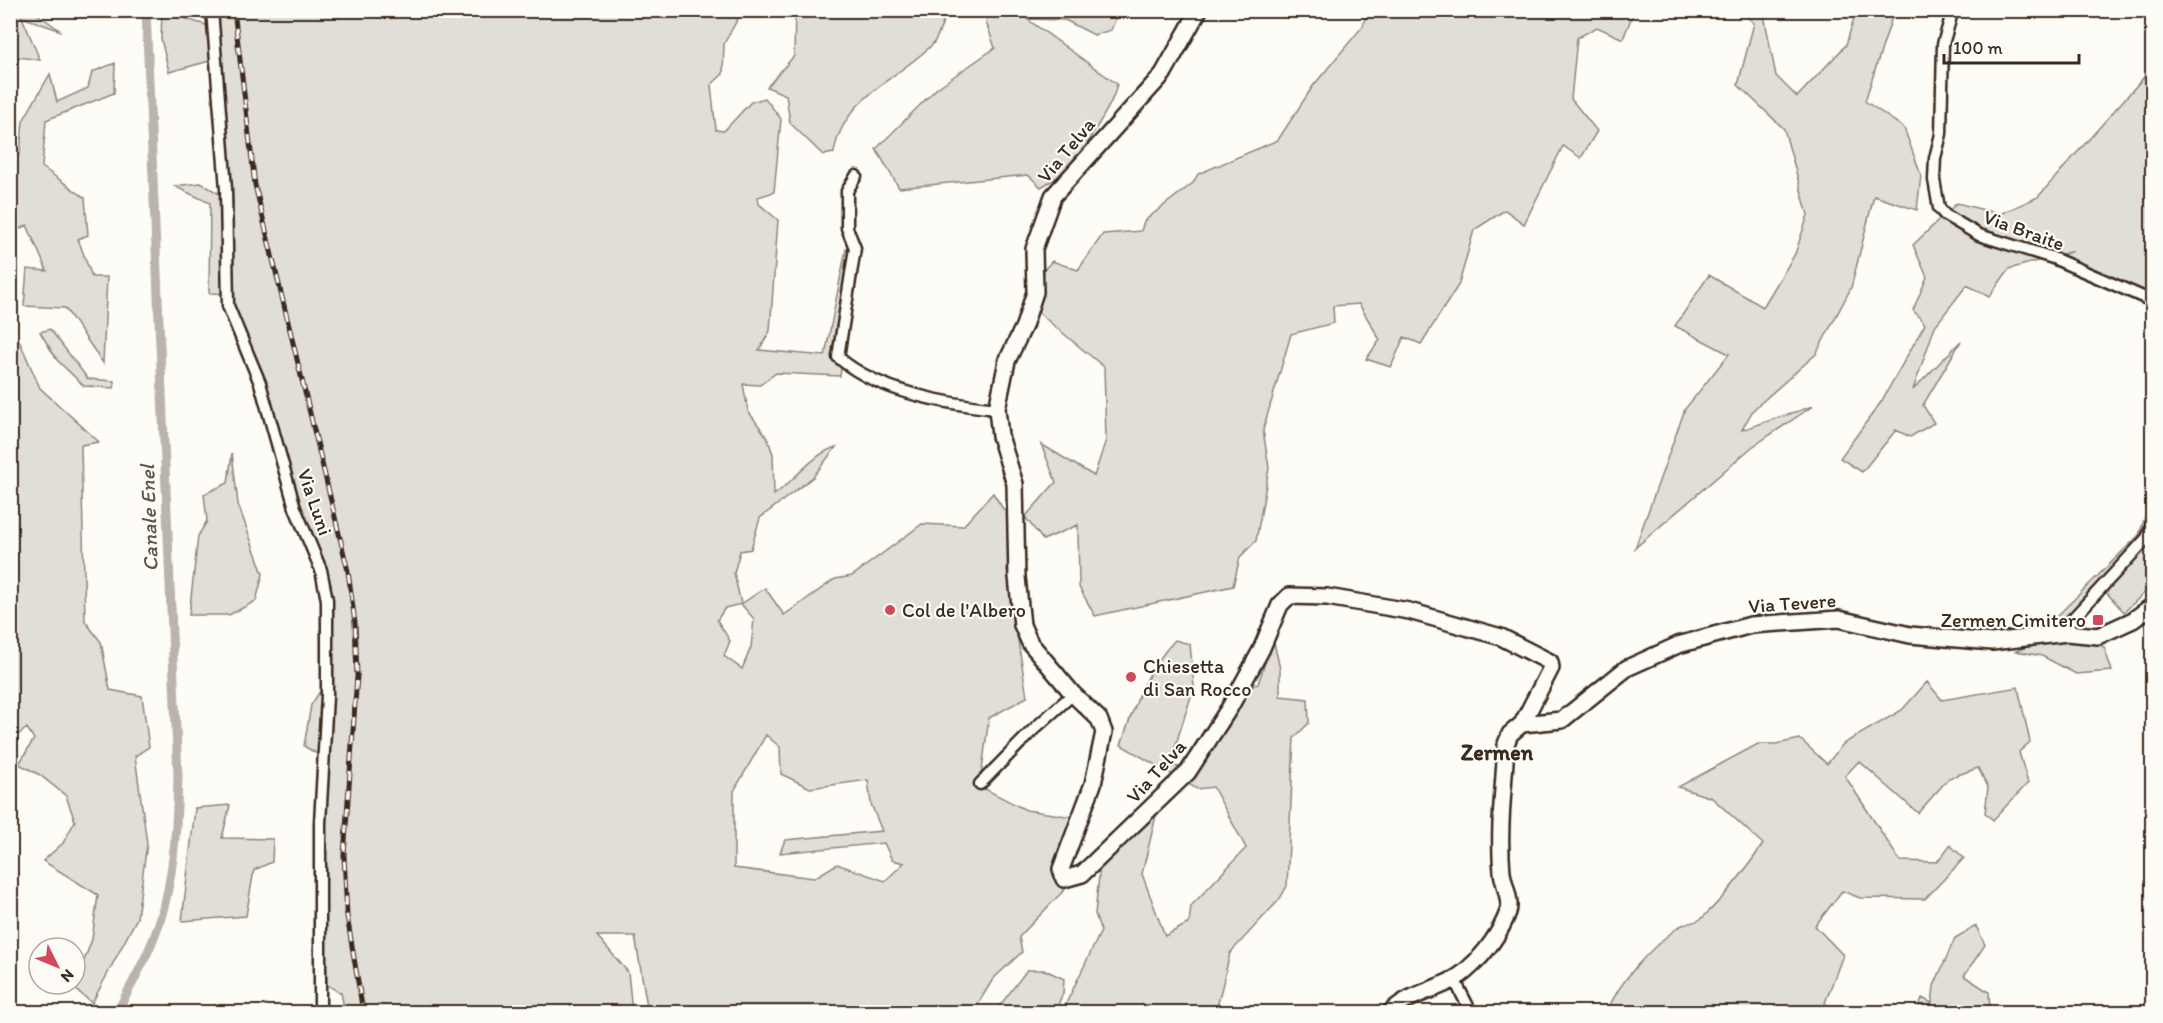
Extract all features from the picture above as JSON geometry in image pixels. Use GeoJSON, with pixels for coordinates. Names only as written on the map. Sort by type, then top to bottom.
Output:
{"type":"FeatureCollection","features":[{"type":"Feature","properties":{"kind":"street","name":"Via Luni"},"geometry":{"type":"LineString","coordinates":[[212,10],[226,189],[228,306],[260,383],[295,508],[321,570],[327,600],[327,696],[320,823],[320,1012]]}},
{"type":"Feature","properties":{"kind":"street","name":"Via Telva"},"geometry":{"type":"LineString","coordinates":[[1199,10],[1164,74],[1053,196],[1034,249],[1035,292],[1024,326],[1007,361],[997,409],[1000,436],[1015,484],[1017,577],[1022,625],[1030,643],[1073,694],[1099,719],[1104,732],[1093,784],[1060,869],[1064,879],[1082,874],[1188,772],[1230,707],[1262,650],[1280,605],[1289,596],[1327,597],[1409,611],[1501,637],[1550,662],[1549,674],[1521,724]]}},
{"type":"Feature","properties":{"kind":"street","name":"Via Braite"},"geometry":{"type":"LineString","coordinates":[[1953,10],[1943,44],[1941,134],[1935,158],[1934,180],[1939,208],[1945,215],[1979,235],[2053,258],[2152,301]]}},
{"type":"Feature","properties":{"kind":"street"},"geometry":{"type":"LineString","coordinates":[[856,176],[848,191],[847,228],[855,248],[838,357],[853,371],[876,383],[997,409]]}},
{"type":"Feature","properties":{"kind":"street"},"geometry":{"type":"LineString","coordinates":[[2064,633],[2066,626],[2147,538],[2152,525]]}},
{"type":"Feature","properties":{"kind":"street","name":"Via Tevere"},"geometry":{"type":"LineString","coordinates":[[1521,724],[1562,720],[1627,668],[1678,645],[1751,625],[1839,619],[1910,635],[1983,642],[2064,633],[2098,636],[2133,620],[2152,606]]}},
{"type":"Feature","properties":{"kind":"street"},"geometry":{"type":"LineString","coordinates":[[980,784],[1073,694]]}},
{"type":"Feature","properties":{"kind":"street"},"geometry":{"type":"LineString","coordinates":[[1391,1012],[1400,1003],[1455,981],[1471,967],[1496,935],[1509,910],[1502,872],[1506,744],[1510,734],[1521,724]]}},
{"type":"Feature","properties":{"kind":"street"},"geometry":{"type":"LineString","coordinates":[[1455,981],[1471,1012]]}},
{"type":"Feature","properties":{"kind":"shaded area"},"geometry":{"type":"Polygon","coordinates":[[[11,10],[33,11],[61,31],[22,17],[40,60],[19,57],[11,77],[11,10]]]}},
{"type":"Feature","properties":{"kind":"shaded area"},"geometry":{"type":"Polygon","coordinates":[[[230,10],[742,11],[724,44],[723,74],[711,85],[716,130],[724,131],[751,102],[765,98],[781,119],[774,192],[758,197],[759,204],[778,220],[770,331],[759,350],[825,356],[846,249],[858,258],[840,376],[776,373],[760,385],[743,384],[748,411],[767,437],[773,454],[774,495],[812,461],[836,447],[813,477],[760,518],[751,549],[740,551],[734,573],[741,604],[765,588],[784,615],[835,579],[852,576],[922,524],[963,526],[993,493],[1003,509],[1017,516],[1007,570],[1027,697],[989,718],[980,784],[985,789],[1026,810],[1074,817],[1057,866],[1066,888],[1019,937],[1022,952],[993,979],[973,1012],[648,1012],[635,936],[597,936],[628,972],[632,1012],[345,1012],[341,993],[327,985],[324,910],[324,758],[304,746],[311,705],[328,679],[331,585],[311,540],[233,311],[232,294],[209,293],[210,203],[174,186],[201,183],[233,202],[217,59],[169,72],[161,39],[162,11],[184,11],[186,19],[206,25],[230,10]],[[741,604],[725,608],[717,620],[730,641],[724,656],[742,669],[751,647],[754,619],[741,604]],[[766,735],[734,791],[734,868],[814,878],[837,864],[885,881],[904,863],[892,860],[884,843],[780,853],[785,840],[882,831],[871,804],[868,780],[810,788],[781,774],[780,747],[766,735]]]}},
{"type":"Feature","properties":{"kind":"shaded area"},"geometry":{"type":"Polygon","coordinates":[[[795,11],[947,11],[932,45],[859,104],[839,134],[834,153],[823,155],[790,123],[786,95],[767,87],[794,56],[795,11]]]}},
{"type":"Feature","properties":{"kind":"shaded area"},"geometry":{"type":"Polygon","coordinates":[[[988,11],[1119,11],[1111,30],[1094,35],[1065,20],[1027,19],[1117,84],[1110,105],[1087,143],[1079,164],[1041,187],[1028,175],[899,188],[876,149],[937,88],[995,48],[986,22],[988,11]]]}},
{"type":"Feature","properties":{"kind":"shaded area"},"geometry":{"type":"Polygon","coordinates":[[[1367,11],[1634,11],[1623,39],[1597,27],[1577,38],[1571,99],[1597,131],[1581,158],[1563,146],[1524,224],[1505,210],[1474,230],[1459,284],[1421,344],[1404,337],[1391,367],[1366,359],[1380,340],[1359,304],[1333,306],[1334,323],[1291,334],[1263,430],[1269,468],[1256,541],[1240,557],[1233,586],[1095,616],[1079,587],[1078,525],[1043,540],[1025,517],[1056,482],[1041,444],[1094,476],[1106,440],[1104,367],[1035,310],[1040,274],[1052,261],[1078,270],[1103,234],[1141,231],[1144,221],[1193,183],[1198,174],[1278,140],[1313,86],[1363,26],[1367,11]]]}},
{"type":"Feature","properties":{"kind":"shaded area"},"geometry":{"type":"Polygon","coordinates":[[[1740,11],[1760,11],[1764,15],[1776,76],[1797,97],[1846,45],[1856,11],[1894,11],[1865,101],[1904,128],[1921,175],[1917,210],[1874,196],[1851,288],[1816,354],[1753,410],[1742,430],[1813,406],[1752,447],[1635,548],[1685,409],[1729,354],[1675,326],[1709,275],[1763,307],[1795,254],[1808,215],[1784,129],[1738,85],[1754,23],[1740,11]]]}},
{"type":"Feature","properties":{"kind":"shaded area"},"geometry":{"type":"Polygon","coordinates":[[[2152,60],[2152,301],[2053,258],[2073,251],[2009,269],[1989,297],[1967,285],[1935,326],[1913,390],[1961,341],[1923,405],[1934,423],[1910,437],[1896,430],[1862,472],[1840,458],[1881,402],[1925,324],[1913,310],[1927,277],[1913,245],[1957,203],[2000,214],[2038,197],[2144,77],[2152,60]]]}},
{"type":"Feature","properties":{"kind":"shaded area"},"geometry":{"type":"Polygon","coordinates":[[[115,63],[114,93],[46,120],[42,167],[85,198],[88,235],[78,239],[92,277],[107,277],[103,363],[65,308],[24,306],[27,269],[47,271],[27,225],[11,234],[11,166],[20,153],[23,121],[50,74],[57,102],[88,88],[92,72],[115,63]]]}},
{"type":"Feature","properties":{"kind":"shaded area"},"geometry":{"type":"Polygon","coordinates":[[[50,329],[88,379],[114,381],[114,388],[84,386],[57,360],[40,332],[50,329]]]}},
{"type":"Feature","properties":{"kind":"shaded area"},"geometry":{"type":"Polygon","coordinates":[[[11,333],[18,338],[40,388],[99,442],[81,445],[85,621],[101,642],[110,690],[142,696],[149,747],[135,756],[147,843],[137,918],[92,1003],[84,996],[87,996],[87,953],[92,939],[98,895],[43,861],[63,843],[75,821],[66,796],[40,775],[19,764],[34,739],[27,728],[11,740],[11,333]]]}},
{"type":"Feature","properties":{"kind":"shaded area"},"geometry":{"type":"Polygon","coordinates":[[[232,453],[238,504],[263,574],[256,601],[229,615],[189,615],[198,536],[207,521],[204,494],[228,483],[232,453]]]}},
{"type":"Feature","properties":{"kind":"shaded area"},"geometry":{"type":"Polygon","coordinates":[[[2152,496],[2152,536],[2059,624],[2104,647],[2112,671],[2076,674],[2042,656],[2016,651],[2045,640],[2048,625],[2139,535],[2152,496]]]}},
{"type":"Feature","properties":{"kind":"shaded area"},"geometry":{"type":"Polygon","coordinates":[[[2152,542],[2152,586],[2124,612],[2103,589],[2152,542]]]}},
{"type":"Feature","properties":{"kind":"shaded area"},"geometry":{"type":"Polygon","coordinates":[[[1273,638],[1280,669],[1280,696],[1308,699],[1309,723],[1294,738],[1287,886],[1279,900],[1230,953],[1216,1012],[1109,1012],[1099,1010],[1098,1012],[1062,1012],[1101,931],[1095,914],[1101,857],[1160,799],[1142,874],[1165,936],[1189,923],[1191,906],[1246,848],[1213,787],[1197,789],[1121,745],[1136,703],[1149,676],[1175,640],[1190,644],[1194,687],[1169,766],[1182,767],[1227,696],[1258,684],[1273,638]]]}},
{"type":"Feature","properties":{"kind":"shaded area"},"geometry":{"type":"Polygon","coordinates":[[[1927,682],[1942,700],[2018,687],[2030,742],[2019,752],[2028,783],[1993,820],[1985,813],[1988,787],[1978,768],[1949,778],[1918,813],[1859,761],[1845,776],[1900,861],[1937,862],[1950,845],[1964,858],[1925,899],[1860,898],[1842,891],[1815,926],[1843,955],[1825,1003],[1836,1012],[1699,1012],[1700,1008],[1688,1012],[1607,1012],[1627,977],[1646,956],[1680,926],[1702,918],[1735,883],[1763,844],[1712,798],[1678,787],[1758,744],[1776,744],[1800,739],[1827,764],[1843,744],[1902,710],[1927,682]]]}},
{"type":"Feature","properties":{"kind":"shaded area"},"geometry":{"type":"Polygon","coordinates":[[[230,805],[222,838],[273,839],[272,862],[254,870],[246,916],[182,921],[195,808],[230,805]]]}},
{"type":"Feature","properties":{"kind":"shaded area"},"geometry":{"type":"Polygon","coordinates":[[[1976,926],[1985,945],[1964,976],[1989,992],[1990,1012],[1917,1012],[1922,998],[1932,1003],[1934,986],[1955,938],[1976,926]]]}},
{"type":"Feature","properties":{"kind":"shaded area"},"geometry":{"type":"Polygon","coordinates":[[[1027,970],[1045,970],[1064,979],[1063,993],[1055,1012],[995,1012],[1027,970]]]}},
{"type":"Feature","properties":{"kind":"waterway","name":"Canale Enel"},"geometry":{"type":"LineString","coordinates":[[117,1012],[144,959],[161,917],[173,856],[178,792],[146,10]]}},
{"type":"Feature","properties":{"kind":"railway"},"geometry":{"type":"LineString","coordinates":[[234,10],[255,185],[348,571],[355,623],[357,676],[344,855],[347,916],[363,1012]]}},
{"type":"Feature","properties":{"kind":"place","name":"Col de l'Albero"},"geometry":{"type":"Point","coordinates":[890,610]}},
{"type":"Feature","properties":{"kind":"place","name":"Zermen Cimitero"},"geometry":{"type":"Point","coordinates":[2098,620]}},
{"type":"Feature","properties":{"kind":"place","name":"Chiesetta di San Rocco"},"geometry":{"type":"Point","coordinates":[1131,677]}},
{"type":"Feature","properties":{"kind":"district","name":"Zermen"},"geometry":{"type":"Point","coordinates":[1497,752]}}]}
